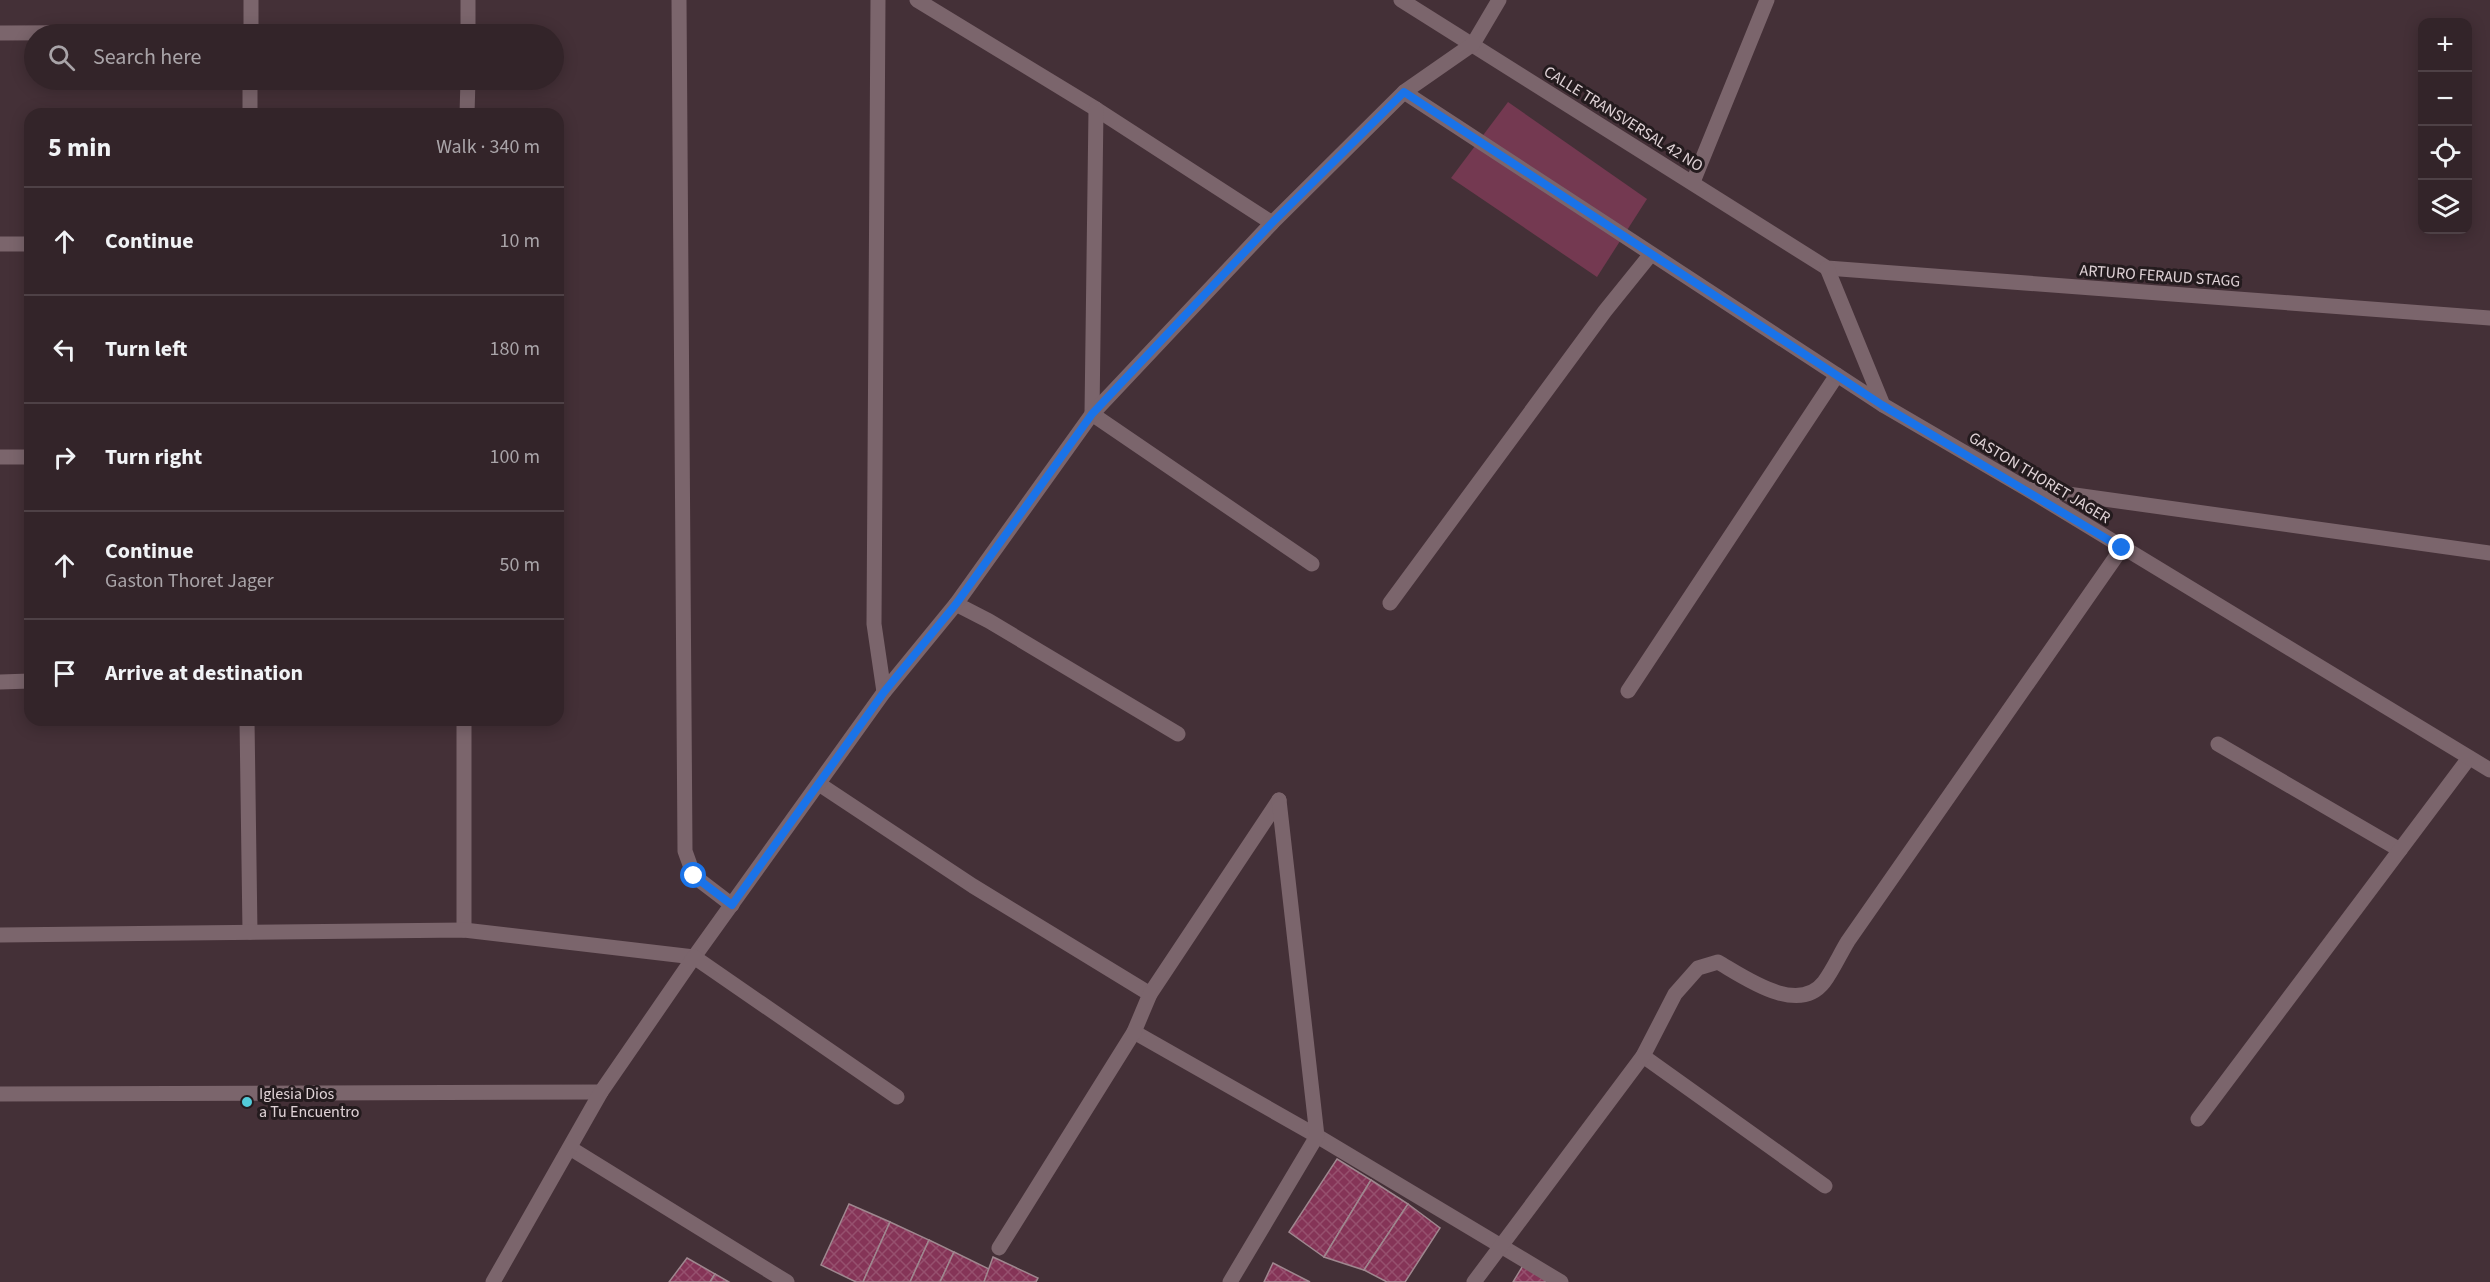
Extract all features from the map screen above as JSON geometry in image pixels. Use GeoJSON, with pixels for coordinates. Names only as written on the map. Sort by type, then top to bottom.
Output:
{"type":"FeatureCollection","features":[{"type":"Feature","properties":{"kind":"street"},"geometry":{"type":"LineString","coordinates":[[251,0],[251,24]]}},
{"type":"Feature","properties":{"kind":"street"},"geometry":{"type":"LineString","coordinates":[[468,0],[468,24]]}},
{"type":"Feature","properties":{"kind":"street"},"geometry":{"type":"LineString","coordinates":[[679,0],[685,851],[694,876],[732,905]]}},
{"type":"Feature","properties":{"kind":"street"},"geometry":{"type":"LineString","coordinates":[[878,0],[874,624],[884,692]]}},
{"type":"Feature","properties":{"kind":"street"},"geometry":{"type":"LineString","coordinates":[[917,0],[1096,109],[1272,223]]}},
{"type":"Feature","properties":{"kind":"street","name":"CALLE TRANSVERSAL 42 NO"},"geometry":{"type":"LineString","coordinates":[[1401,0],[1827,268]]}},
{"type":"Feature","properties":{"kind":"street"},"geometry":{"type":"LineString","coordinates":[[493,1282],[601,1092],[694,957],[884,692],[956,604],[1092,414],[1272,223],[1404,92],[1473,44],[1499,0]]}},
{"type":"Feature","properties":{"kind":"street"},"geometry":{"type":"LineString","coordinates":[[1693,182],[1767,0]]}},
{"type":"Feature","properties":{"kind":"street"},"geometry":{"type":"LineString","coordinates":[[0,33],[24,33]]}},
{"type":"Feature","properties":{"kind":"street"},"geometry":{"type":"LineString","coordinates":[[250,90],[250,108]]}},
{"type":"Feature","properties":{"kind":"street"},"geometry":{"type":"LineString","coordinates":[[467,108],[468,90]]}},
{"type":"Feature","properties":{"kind":"street","name":"GASTON THORET JAGER"},"geometry":{"type":"LineString","coordinates":[[1404,92],[1882,405],[2027,489],[2490,770]]}},
{"type":"Feature","properties":{"kind":"street"},"geometry":{"type":"LineString","coordinates":[[1092,414],[1096,109]]}},
{"type":"Feature","properties":{"kind":"street"},"geometry":{"type":"LineString","coordinates":[[0,244],[24,244]]}},
{"type":"Feature","properties":{"kind":"street"},"geometry":{"type":"LineString","coordinates":[[1390,603],[1605,311],[1651,254]]}},
{"type":"Feature","properties":{"kind":"street"},"geometry":{"type":"LineString","coordinates":[[1827,268],[1882,405]]}},
{"type":"Feature","properties":{"kind":"street","name":"ARTURO FERAUD STAGG"},"geometry":{"type":"LineString","coordinates":[[1827,268],[2490,318]]}},
{"type":"Feature","properties":{"kind":"street"},"geometry":{"type":"LineString","coordinates":[[1628,691],[1837,375]]}},
{"type":"Feature","properties":{"kind":"street"},"geometry":{"type":"LineString","coordinates":[[1092,414],[1312,564]]}},
{"type":"Feature","properties":{"kind":"street"},"geometry":{"type":"LineString","coordinates":[[0,457],[24,457]]}},
{"type":"Feature","properties":{"kind":"street"},"geometry":{"type":"LineString","coordinates":[[2027,489],[2490,553]]}},
{"type":"Feature","properties":{"kind":"street"},"geometry":{"type":"LineString","coordinates":[[1474,1282],[1643,1056],[1675,994],[1698,968],[1718,962],[1772,992],[1801,996],[1823,984],[1848,941],[2122,548]]}},
{"type":"Feature","properties":{"kind":"street"},"geometry":{"type":"LineString","coordinates":[[956,604],[1179,734]]}},
{"type":"Feature","properties":{"kind":"street"},"geometry":{"type":"LineString","coordinates":[[0,681],[24,681]]}},
{"type":"Feature","properties":{"kind":"street"},"geometry":{"type":"LineString","coordinates":[[247,726],[250,932]]}},
{"type":"Feature","properties":{"kind":"street"},"geometry":{"type":"LineString","coordinates":[[464,726],[464,930]]}},
{"type":"Feature","properties":{"kind":"street"},"geometry":{"type":"LineString","coordinates":[[2218,744],[2400,850]]}},
{"type":"Feature","properties":{"kind":"street"},"geometry":{"type":"LineString","coordinates":[[2198,1119],[2469,758]]}},
{"type":"Feature","properties":{"kind":"street"},"geometry":{"type":"LineString","coordinates":[[819,784],[973,886],[1150,994]]}},
{"type":"Feature","properties":{"kind":"street"},"geometry":{"type":"LineString","coordinates":[[999,1248],[1134,1032],[1150,994],[1279,800],[1317,1136],[1230,1282]]}},
{"type":"Feature","properties":{"kind":"street"},"geometry":{"type":"LineString","coordinates":[[0,934],[464,930],[694,957],[897,1097]]}},
{"type":"Feature","properties":{"kind":"street"},"geometry":{"type":"LineString","coordinates":[[1134,1032],[1317,1136],[1501,1244],[1561,1282]]}},
{"type":"Feature","properties":{"kind":"street"},"geometry":{"type":"LineString","coordinates":[[1643,1056],[1825,1186]]}},
{"type":"Feature","properties":{"kind":"street"},"geometry":{"type":"LineString","coordinates":[[0,1094],[601,1092]]}},
{"type":"Feature","properties":{"kind":"street"},"geometry":{"type":"LineString","coordinates":[[570,1148],[787,1282]]}},
{"type":"Feature","properties":{"kind":"shaded area"},"geometry":{"type":"Polygon","coordinates":[[[1508,102],[1647,199],[1597,277],[1451,178],[1508,102]]]}},
{"type":"Feature","properties":{"kind":"building"},"geometry":{"type":"Polygon","coordinates":[[[1337,1159],[1371,1180],[1324,1257],[1289,1232],[1337,1159]]]}},
{"type":"Feature","properties":{"kind":"building"},"geometry":{"type":"Polygon","coordinates":[[[1371,1180],[1408,1204],[1364,1270],[1324,1257],[1371,1180]]]}},
{"type":"Feature","properties":{"kind":"building"},"geometry":{"type":"Polygon","coordinates":[[[849,1204],[890,1222],[863,1282],[856,1282],[821,1265],[849,1204]]]}},
{"type":"Feature","properties":{"kind":"building"},"geometry":{"type":"Polygon","coordinates":[[[1408,1204],[1440,1228],[1405,1282],[1387,1282],[1364,1270],[1408,1204]]]}},
{"type":"Feature","properties":{"kind":"building"},"geometry":{"type":"Polygon","coordinates":[[[890,1222],[929,1240],[910,1282],[863,1282],[890,1222]]]}},
{"type":"Feature","properties":{"kind":"building"},"geometry":{"type":"Polygon","coordinates":[[[929,1240],[954,1252],[940,1282],[910,1282],[929,1240]]]}},
{"type":"Feature","properties":{"kind":"building"},"geometry":{"type":"Polygon","coordinates":[[[954,1252],[989,1269],[984,1282],[940,1282],[954,1252]]]}},
{"type":"Feature","properties":{"kind":"building"},"geometry":{"type":"Polygon","coordinates":[[[993,1257],[1038,1278],[1036,1282],[984,1282],[993,1257]]]}},
{"type":"Feature","properties":{"kind":"building"},"geometry":{"type":"Polygon","coordinates":[[[687,1258],[715,1274],[710,1282],[669,1282],[687,1258]]]}},
{"type":"Feature","properties":{"kind":"building"},"geometry":{"type":"Polygon","coordinates":[[[1527,1259],[1550,1274],[1545,1282],[1513,1282],[1527,1259]]]}},
{"type":"Feature","properties":{"kind":"building"},"geometry":{"type":"Polygon","coordinates":[[[1273,1263],[1310,1282],[1264,1282],[1273,1263]]]}},
{"type":"Feature","properties":{"kind":"building"},"geometry":{"type":"Polygon","coordinates":[[[715,1274],[729,1282],[710,1282],[715,1274]]]}},
{"type":"Feature","properties":{"kind":"place","name":"Iglesia Dios a Tu Encuentro"},"geometry":{"type":"Point","coordinates":[247,1102]}},
{"type":"Feature","properties":{"kind":"route"},"geometry":{"type":"LineString","coordinates":[[694,876],[732,905],[884,692],[956,604],[1092,414],[1272,223],[1404,92],[1882,405],[2027,489],[2122,548]]}}]}
